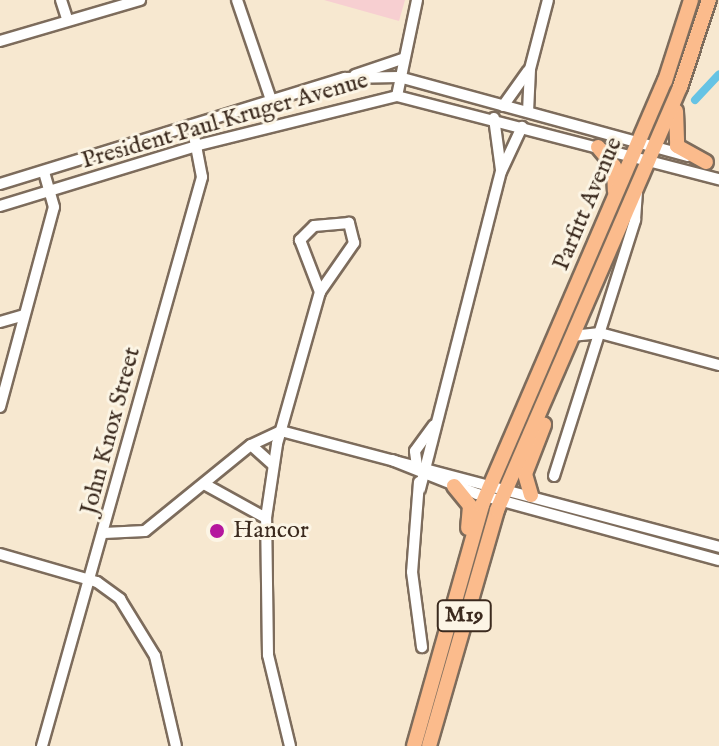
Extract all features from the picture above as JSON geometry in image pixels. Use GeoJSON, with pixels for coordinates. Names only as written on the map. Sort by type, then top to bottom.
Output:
{"type":"FeatureCollection","features":[{"type":"Feature","properties":{"kind":"highway","name":"Parfitt Avenue"},"geometry":{"type":"LineString","coordinates":[[496,491],[518,422],[636,150],[691,0]]}},
{"type":"Feature","properties":{"kind":"highway"},"geometry":{"type":"LineString","coordinates":[[684,24],[698,0]]}},
{"type":"Feature","properties":{"kind":"highway","name":"Parfitt Avenue"},"geometry":{"type":"LineString","coordinates":[[496,491],[562,360],[680,87],[709,0]]}},
{"type":"Feature","properties":{"kind":"highway"},"geometry":{"type":"LineString","coordinates":[[680,87],[674,139],[712,163]]}},
{"type":"Feature","properties":{"kind":"highway"},"geometry":{"type":"LineString","coordinates":[[598,147],[614,166],[613,203]]}},
{"type":"Feature","properties":{"kind":"highway"},"geometry":{"type":"LineString","coordinates":[[531,495],[525,474],[560,384],[562,360]]}},
{"type":"Feature","properties":{"kind":"highway"},"geometry":{"type":"LineString","coordinates":[[454,486],[470,506],[463,556]]}},
{"type":"Feature","properties":{"kind":"highway","name":"M19"},"geometry":{"type":"LineString","coordinates":[[414,746],[463,556],[496,491]]}},
{"type":"Feature","properties":{"kind":"highway","name":"M19"},"geometry":{"type":"LineString","coordinates":[[432,742],[496,491]]}},
{"type":"Feature","properties":{"kind":"street"},"geometry":{"type":"LineString","coordinates":[[61,0],[67,19]]}},
{"type":"Feature","properties":{"kind":"street"},"geometry":{"type":"LineString","coordinates":[[0,41],[140,0]]}},
{"type":"Feature","properties":{"kind":"street"},"geometry":{"type":"LineString","coordinates":[[237,0],[272,103]]}},
{"type":"Feature","properties":{"kind":"street"},"geometry":{"type":"LineString","coordinates":[[397,96],[402,59],[417,0]]}},
{"type":"Feature","properties":{"kind":"street"},"geometry":{"type":"LineString","coordinates":[[528,112],[530,69],[548,0]]}},
{"type":"Feature","properties":{"kind":"street"},"geometry":{"type":"LineString","coordinates":[[345,78],[402,59]]}},
{"type":"Feature","properties":{"kind":"street"},"geometry":{"type":"LineString","coordinates":[[503,106],[530,69]]}},
{"type":"Feature","properties":{"kind":"street","name":"President Paul Kruger Avenue"},"geometry":{"type":"LineString","coordinates":[[0,184],[272,103],[345,78],[399,77],[528,112],[636,150]]}},
{"type":"Feature","properties":{"kind":"street","name":"President Paul Kruger Avenue"},"geometry":{"type":"LineString","coordinates":[[0,206],[199,145],[397,96],[494,118],[598,147],[651,153]]}},
{"type":"Feature","properties":{"kind":"street"},"geometry":{"type":"LineString","coordinates":[[494,118],[501,172]]}},
{"type":"Feature","properties":{"kind":"street","name":"John Knox Street"},"geometry":{"type":"LineString","coordinates":[[42,746],[202,177],[199,145],[192,125]]}},
{"type":"Feature","properties":{"kind":"street"},"geometry":{"type":"LineString","coordinates":[[422,647],[412,572],[420,468],[436,422],[501,172],[522,127]]}},
{"type":"Feature","properties":{"kind":"street"},"geometry":{"type":"LineString","coordinates":[[651,153],[712,163]]}},
{"type":"Feature","properties":{"kind":"street"},"geometry":{"type":"LineString","coordinates":[[651,153],[719,179]]}},
{"type":"Feature","properties":{"kind":"street"},"geometry":{"type":"LineString","coordinates":[[0,407],[54,207],[44,171]]}},
{"type":"Feature","properties":{"kind":"street","name":"Parfitt Avenue"},"geometry":{"type":"LineString","coordinates":[[554,476],[635,220],[636,187]]}},
{"type":"Feature","properties":{"kind":"street"},"geometry":{"type":"LineString","coordinates":[[290,746],[268,655],[266,518],[281,431],[320,292],[354,243],[349,223],[314,226],[300,240],[320,292]]}},
{"type":"Feature","properties":{"kind":"street"},"geometry":{"type":"LineString","coordinates":[[0,322],[24,315]]}},
{"type":"Feature","properties":{"kind":"street"},"geometry":{"type":"LineString","coordinates":[[572,336],[600,333],[719,365]]}},
{"type":"Feature","properties":{"kind":"street"},"geometry":{"type":"LineString","coordinates":[[419,495],[420,468],[436,422]]}},
{"type":"Feature","properties":{"kind":"street"},"geometry":{"type":"LineString","coordinates":[[104,533],[145,531],[206,485],[251,445],[281,431],[376,453],[629,535],[719,560]]}},
{"type":"Feature","properties":{"kind":"street"},"geometry":{"type":"LineString","coordinates":[[251,445],[273,465]]}},
{"type":"Feature","properties":{"kind":"street"},"geometry":{"type":"LineString","coordinates":[[420,468],[454,486],[531,495],[719,547]]}},
{"type":"Feature","properties":{"kind":"street"},"geometry":{"type":"LineString","coordinates":[[206,485],[266,518]]}},
{"type":"Feature","properties":{"kind":"street"},"geometry":{"type":"LineString","coordinates":[[629,522],[629,535]]}},
{"type":"Feature","properties":{"kind":"street"},"geometry":{"type":"LineString","coordinates":[[0,554],[91,580],[120,599],[147,639],[176,746]]}},
{"type":"Feature","properties":{"kind":"shaded area"},"geometry":{"type":"Polygon","coordinates":[[[324,0],[405,0],[399,21],[324,0]]]}},
{"type":"Feature","properties":{"kind":"waterway"},"geometry":{"type":"LineString","coordinates":[[695,100],[719,74]]}},
{"type":"Feature","properties":{"kind":"place","name":"Hancor"},"geometry":{"type":"Point","coordinates":[217,531]}}]}
